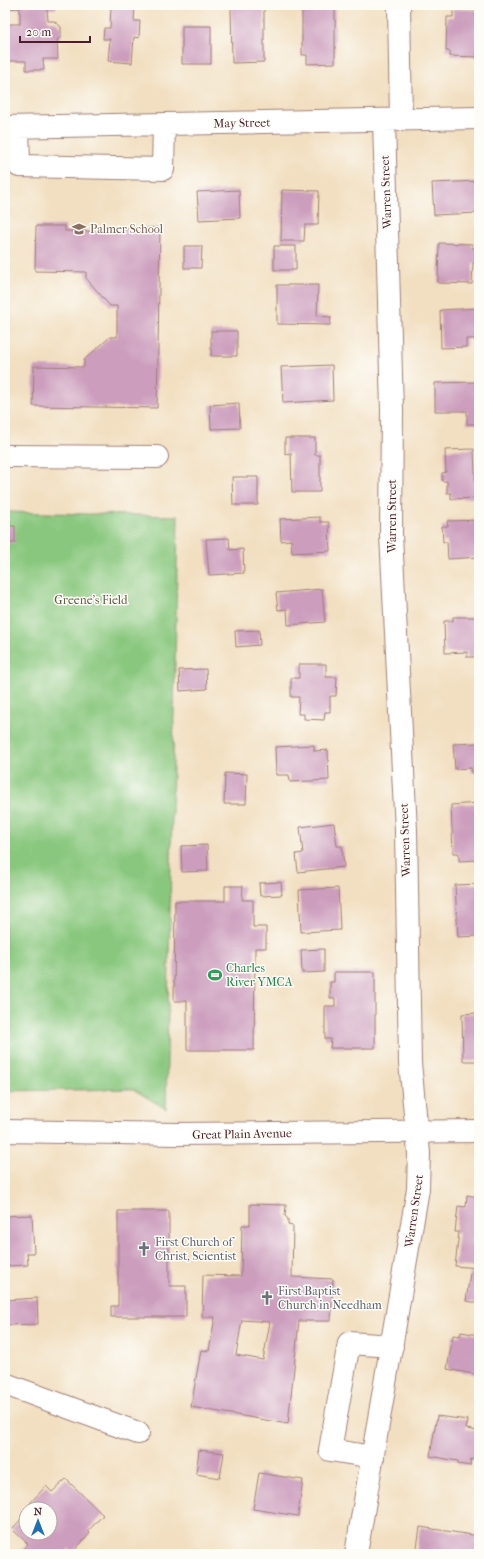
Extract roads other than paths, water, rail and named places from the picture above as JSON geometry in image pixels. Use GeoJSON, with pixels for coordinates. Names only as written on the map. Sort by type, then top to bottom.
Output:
{"type":"FeatureCollection","features":[{"type":"Feature","properties":{"kind":"street","name":"Warren Street"},"geometry":{"type":"LineString","coordinates":[[356,1554],[392,1346],[420,1169],[418,1132],[410,1062],[406,830],[391,535],[393,120],[400,5]]}},
{"type":"Feature","properties":{"kind":"street","name":"May Street"},"geometry":{"type":"LineString","coordinates":[[12,127],[479,118]]}},
{"type":"Feature","properties":{"kind":"street"},"geometry":{"type":"LineString","coordinates":[[12,127],[19,166],[163,170],[164,124]]}},
{"type":"Feature","properties":{"kind":"street"},"geometry":{"type":"LineString","coordinates":[[5,456],[157,456]]}},
{"type":"Feature","properties":{"kind":"street","name":"Great Plain Avenue"},"geometry":{"type":"LineString","coordinates":[[5,1131],[153,1134],[479,1131]]}},
{"type":"Feature","properties":{"kind":"street"},"geometry":{"type":"LineString","coordinates":[[373,1457],[330,1450],[335,1419],[349,1343],[392,1346]]}},
{"type":"Feature","properties":{"kind":"street"},"geometry":{"type":"LineString","coordinates":[[5,1384],[138,1433]]}},
{"type":"Feature","properties":{"kind":"place","name":"Palmer School"},"geometry":{"type":"Point","coordinates":[79,229]}},
{"type":"Feature","properties":{"kind":"place","name":"Charles River YMCA"},"geometry":{"type":"Point","coordinates":[215,975]}},
{"type":"Feature","properties":{"kind":"place","name":"First Church of Christ, Scientist"},"geometry":{"type":"Point","coordinates":[144,1249]}},
{"type":"Feature","properties":{"kind":"place","name":"First Baptist Church in Needham"},"geometry":{"type":"Point","coordinates":[267,1298]}},
{"type":"Feature","properties":{"kind":"park label","name":"Greene's Field"},"geometry":{"type":"Point","coordinates":[91,600]}}]}
